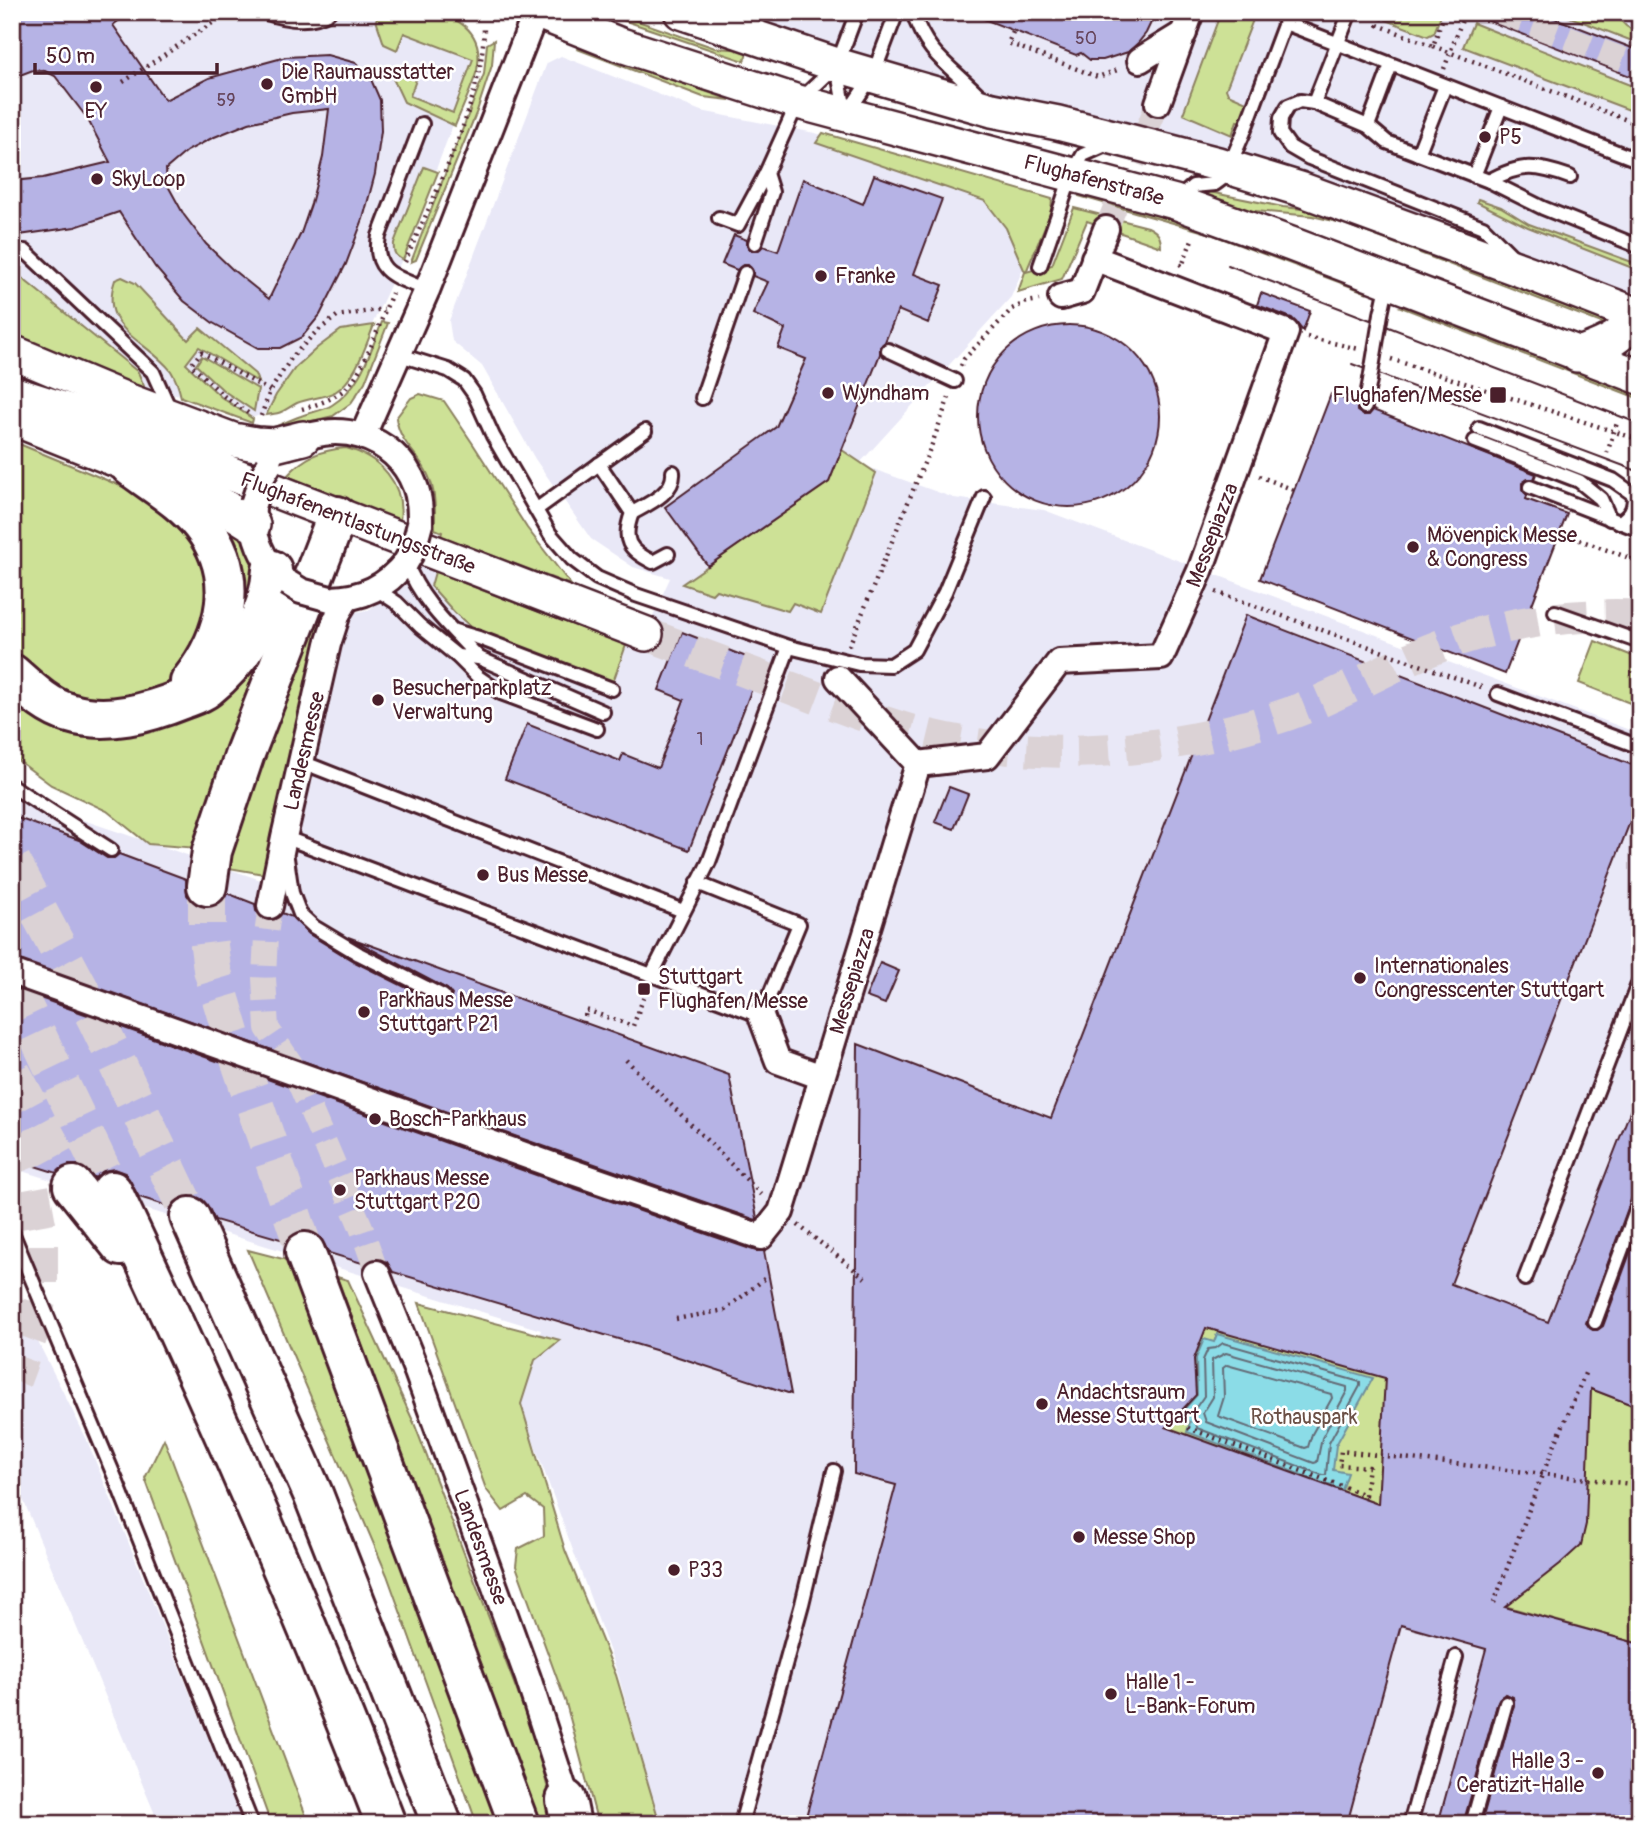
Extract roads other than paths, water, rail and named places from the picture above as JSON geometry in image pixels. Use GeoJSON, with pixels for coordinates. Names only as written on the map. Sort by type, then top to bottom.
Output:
{"type":"FeatureCollection","features":[{"type":"Feature","properties":{"kind":"highway"},"geometry":{"type":"LineString","coordinates":[[130,466],[184,507],[201,524],[214,545],[221,564],[225,616],[218,638],[208,657],[174,703]]}},
{"type":"Feature","properties":{"kind":"highway"},"geometry":{"type":"LineString","coordinates":[[207,886],[212,851],[245,753],[337,516]]}},
{"type":"Feature","properties":{"kind":"highway"},"geometry":{"type":"LineString","coordinates":[[12,674],[47,703],[69,713],[114,718],[148,713],[205,690],[224,673],[257,628],[280,577]]}},
{"type":"Feature","properties":{"kind":"highway"},"geometry":{"type":"LineString","coordinates":[[73,1185],[165,1303]]}},
{"type":"Feature","properties":{"kind":"highway"},"geometry":{"type":"LineString","coordinates":[[112,1191],[279,1556],[386,1824]]}},
{"type":"Feature","properties":{"kind":"highway"},"geometry":{"type":"LineString","coordinates":[[190,1217],[313,1494],[442,1824]]}},
{"type":"Feature","properties":{"kind":"highway"},"geometry":{"type":"LineString","coordinates":[[304,1252],[519,1824]]}},
{"type":"Feature","properties":{"kind":"main road","name":"Flughafenstraße"},"geometry":{"type":"LineString","coordinates":[[537,12],[618,44],[798,102],[1175,202],[1640,377]]}},
{"type":"Feature","properties":{"kind":"main road"},"geometry":{"type":"LineString","coordinates":[[681,12],[837,65],[992,110],[1227,167],[1337,186],[1529,273],[1637,315],[1630,327],[1610,341],[1577,355]]}},
{"type":"Feature","properties":{"kind":"main road"},"geometry":{"type":"LineString","coordinates":[[12,352],[173,419],[233,440],[275,445],[299,425]]}},
{"type":"Feature","properties":{"kind":"main road","name":"Flughafenentlastungsstraße"},"geometry":{"type":"LineString","coordinates":[[12,379],[69,411]]}},
{"type":"Feature","properties":{"kind":"main road","name":"Flughafenentlastungsstraße"},"geometry":{"type":"LineString","coordinates":[[12,393],[69,411],[646,634]]}},
{"type":"Feature","properties":{"kind":"main road"},"geometry":{"type":"LineString","coordinates":[[12,418],[253,515]]}},
{"type":"Feature","properties":{"kind":"street"},"geometry":{"type":"LineString","coordinates":[[363,435],[427,290],[537,12]]}},
{"type":"Feature","properties":{"kind":"street"},"geometry":{"type":"LineString","coordinates":[[1140,60],[1187,22]]}},
{"type":"Feature","properties":{"kind":"street"},"geometry":{"type":"LineString","coordinates":[[1158,103],[1187,22]]}},
{"type":"Feature","properties":{"kind":"street"},"geometry":{"type":"LineString","coordinates":[[1061,297],[1082,291],[1106,229]]}},
{"type":"Feature","properties":{"kind":"street","name":"Messepiazza"},"geometry":{"type":"LineString","coordinates":[[12,972],[761,1237],[781,1212],[918,764],[988,756],[1059,663],[1161,657],[1195,584],[1286,332],[1094,258]]}},
{"type":"Feature","properties":{"kind":"street"},"geometry":{"type":"LineString","coordinates":[[299,425],[323,432],[343,431],[363,435],[380,443],[395,455],[407,470],[415,487],[420,505],[420,524],[413,550],[398,573],[376,589],[339,599],[308,594],[280,577],[258,545],[253,515],[262,477],[269,465],[290,444],[299,425]]}},
{"type":"Feature","properties":{"kind":"street","name":"Landesmesse"},"geometry":{"type":"LineString","coordinates":[[270,906],[339,599]]}},
{"type":"Feature","properties":{"kind":"street"},"geometry":{"type":"LineString","coordinates":[[841,669],[918,764]]}},
{"type":"Feature","properties":{"kind":"street"},"geometry":{"type":"LineString","coordinates":[[761,1016],[778,1061],[822,1077]]}},
{"type":"Feature","properties":{"kind":"street","name":"Landesmesse"},"geometry":{"type":"LineString","coordinates":[[377,1273],[417,1372],[523,1665],[571,1816]]}},
{"type":"Feature","properties":{"kind":"lane"},"geometry":{"type":"LineString","coordinates":[[264,12],[287,20],[323,16],[329,12]]}},
{"type":"Feature","properties":{"kind":"lane"},"geometry":{"type":"LineString","coordinates":[[719,218],[738,225],[766,173],[798,102],[837,65],[857,12]]}},
{"type":"Feature","properties":{"kind":"lane"},"geometry":{"type":"LineString","coordinates":[[846,115],[873,75],[897,12]]}},
{"type":"Feature","properties":{"kind":"lane"},"geometry":{"type":"LineString","coordinates":[[914,12],[928,45],[938,59],[962,77],[992,110]]}},
{"type":"Feature","properties":{"kind":"lane"},"geometry":{"type":"LineString","coordinates":[[1314,103],[1350,12]]}},
{"type":"Feature","properties":{"kind":"lane"},"geometry":{"type":"LineString","coordinates":[[1175,202],[1193,186],[1215,184],[1227,167],[1287,18],[1337,44],[1640,161]]}},
{"type":"Feature","properties":{"kind":"lane"},"geometry":{"type":"LineString","coordinates":[[837,65],[846,115]]}},
{"type":"Feature","properties":{"kind":"lane"},"geometry":{"type":"LineString","coordinates":[[1368,125],[1391,65]]}},
{"type":"Feature","properties":{"kind":"lane"},"geometry":{"type":"LineString","coordinates":[[1418,154],[1445,86]]}},
{"type":"Feature","properties":{"kind":"lane"},"geometry":{"type":"LineString","coordinates":[[1337,186],[1309,158],[1290,147],[1280,134],[1281,118],[1288,106],[1300,101],[1314,103],[1368,125],[1387,142],[1489,181],[1543,208],[1640,247]]}},
{"type":"Feature","properties":{"kind":"lane"},"geometry":{"type":"LineString","coordinates":[[1474,176],[1501,107]]}},
{"type":"Feature","properties":{"kind":"lane"},"geometry":{"type":"LineString","coordinates":[[422,124],[379,236],[376,251],[386,272],[427,290]]}},
{"type":"Feature","properties":{"kind":"lane"},"geometry":{"type":"LineString","coordinates":[[1040,266],[1072,174],[1083,155],[1120,139]]}},
{"type":"Feature","properties":{"kind":"lane"},"geometry":{"type":"LineString","coordinates":[[1489,181],[1507,171],[1527,167],[1549,169],[1570,177]]}},
{"type":"Feature","properties":{"kind":"lane"},"geometry":{"type":"LineString","coordinates":[[755,243],[772,192],[766,173]]}},
{"type":"Feature","properties":{"kind":"lane"},"geometry":{"type":"LineString","coordinates":[[12,252],[25,251],[129,347],[153,372],[173,419]]}},
{"type":"Feature","properties":{"kind":"lane"},"geometry":{"type":"LineString","coordinates":[[702,398],[745,273]]}},
{"type":"Feature","properties":{"kind":"lane"},"geometry":{"type":"LineString","coordinates":[[1365,407],[1388,281]]}},
{"type":"Feature","properties":{"kind":"lane"},"geometry":{"type":"LineString","coordinates":[[888,350],[955,381]]}},
{"type":"Feature","properties":{"kind":"lane"},"geometry":{"type":"LineString","coordinates":[[400,355],[448,370],[464,380],[550,534],[572,559],[597,578],[636,595],[789,647],[841,669],[859,664],[891,665],[914,650],[945,592],[984,496]]}},
{"type":"Feature","properties":{"kind":"lane"},"geometry":{"type":"LineString","coordinates":[[537,509],[645,431]]}},
{"type":"Feature","properties":{"kind":"lane"},"geometry":{"type":"LineString","coordinates":[[1477,434],[1613,480],[1637,497],[1630,515],[1615,520],[1601,499],[1580,481],[1477,434]]}},
{"type":"Feature","properties":{"kind":"lane"},"geometry":{"type":"LineString","coordinates":[[599,464],[632,513]]}},
{"type":"Feature","properties":{"kind":"lane"},"geometry":{"type":"LineString","coordinates":[[668,554],[653,562],[636,554],[627,539],[626,528],[632,513],[656,499],[673,484],[673,472]]}},
{"type":"Feature","properties":{"kind":"lane"},"geometry":{"type":"LineString","coordinates":[[1531,487],[1640,530]]}},
{"type":"Feature","properties":{"kind":"lane"},"geometry":{"type":"LineString","coordinates":[[406,562],[412,579],[437,614],[479,658]]}},
{"type":"Feature","properties":{"kind":"lane"},"geometry":{"type":"LineString","coordinates":[[376,589],[397,603],[478,677],[501,692],[597,729]]}},
{"type":"Feature","properties":{"kind":"lane"},"geometry":{"type":"LineString","coordinates":[[1555,612],[1640,642]]}},
{"type":"Feature","properties":{"kind":"lane"},"geometry":{"type":"LineString","coordinates":[[455,631],[612,688]]}},
{"type":"Feature","properties":{"kind":"lane"},"geometry":{"type":"LineString","coordinates":[[652,974],[709,862],[789,647]]}},
{"type":"Feature","properties":{"kind":"lane"},"geometry":{"type":"LineString","coordinates":[[457,656],[479,658],[603,712]]}},
{"type":"Feature","properties":{"kind":"lane"},"geometry":{"type":"LineString","coordinates":[[1498,694],[1640,747]]}},
{"type":"Feature","properties":{"kind":"lane"},"geometry":{"type":"LineString","coordinates":[[302,762],[682,911]]}},
{"type":"Feature","properties":{"kind":"lane"},"geometry":{"type":"LineString","coordinates":[[12,786],[111,850]]}},
{"type":"Feature","properties":{"kind":"lane"},"geometry":{"type":"LineString","coordinates":[[443,996],[359,954],[314,927],[300,914],[292,893],[284,836],[761,1016],[799,924],[697,883]]}},
{"type":"Feature","properties":{"kind":"lane"},"geometry":{"type":"LineString","coordinates":[[1525,1279],[1640,979]]}},
{"type":"Feature","properties":{"kind":"lane"},"geometry":{"type":"LineString","coordinates":[[1595,1322],[1640,1200]]}},
{"type":"Feature","properties":{"kind":"lane"},"geometry":{"type":"LineString","coordinates":[[12,1233],[116,1480],[252,1824]]}},
{"type":"Feature","properties":{"kind":"lane"},"geometry":{"type":"LineString","coordinates":[[741,1824],[802,1604],[834,1471]]}},
{"type":"Feature","properties":{"kind":"lane"},"geometry":{"type":"LineString","coordinates":[[1410,1824],[1456,1657]]}},
{"type":"Feature","properties":{"kind":"lane"},"geometry":{"type":"LineString","coordinates":[[1472,1824],[1506,1703]]}},
{"type":"Feature","properties":{"kind":"water"},"geometry":{"type":"Polygon","coordinates":[[[1217,1334],[1373,1378],[1336,1445],[1333,1470],[1348,1473],[1342,1490],[1187,1432],[1190,1422],[1178,1416],[1197,1395],[1196,1358],[1204,1339],[1214,1342],[1217,1334]]]}},
{"type":"Feature","properties":{"kind":"tunnel"},"geometry":{"type":"LineString","coordinates":[[1500,12],[1640,66]]}},
{"type":"Feature","properties":{"kind":"tunnel"},"geometry":{"type":"LineString","coordinates":[[1106,229],[1158,103]]}},
{"type":"Feature","properties":{"kind":"tunnel"},"geometry":{"type":"LineString","coordinates":[[646,634],[859,714],[919,733],[965,743],[1058,751],[1152,746],[1243,728],[1305,708],[1445,644],[1499,628],[1583,616],[1640,616]]}},
{"type":"Feature","properties":{"kind":"tunnel"},"geometry":{"type":"LineString","coordinates":[[12,862],[96,1019],[190,1217]]}},
{"type":"Feature","properties":{"kind":"tunnel"},"geometry":{"type":"LineString","coordinates":[[207,886],[207,930],[212,969],[238,1056],[305,1252]]}},
{"type":"Feature","properties":{"kind":"tunnel"},"geometry":{"type":"LineString","coordinates":[[270,906],[264,978],[267,1028],[291,1064],[361,1227],[377,1273]]}},
{"type":"Feature","properties":{"kind":"tunnel"},"geometry":{"type":"LineString","coordinates":[[12,982],[112,1191]]}},
{"type":"Feature","properties":{"kind":"tunnel"},"geometry":{"type":"LineString","coordinates":[[12,1073],[73,1186]]}},
{"type":"Feature","properties":{"kind":"tunnel"},"geometry":{"type":"LineString","coordinates":[[12,1135],[28,1176],[39,1235],[39,1291],[31,1329],[12,1380]]}},
{"type":"Feature","properties":{"kind":"tram line"},"geometry":{"type":"LineString","coordinates":[[1228,265],[1640,424]]}},
{"type":"Feature","properties":{"kind":"tram line"},"geometry":{"type":"LineString","coordinates":[[1352,364],[1640,472]]}},
{"type":"Feature","properties":{"kind":"place","name":"Die Raumausstatter GmbH"},"geometry":{"type":"Point","coordinates":[267,84]}},
{"type":"Feature","properties":{"kind":"place","name":"EY"},"geometry":{"type":"Point","coordinates":[96,87]}},
{"type":"Feature","properties":{"kind":"place","name":"P5"},"geometry":{"type":"Point","coordinates":[1485,137]}},
{"type":"Feature","properties":{"kind":"place","name":"SkyLoop"},"geometry":{"type":"Point","coordinates":[97,179]}},
{"type":"Feature","properties":{"kind":"place","name":"Franke"},"geometry":{"type":"Point","coordinates":[821,276]}},
{"type":"Feature","properties":{"kind":"place","name":"Wyndham"},"geometry":{"type":"Point","coordinates":[828,393]}},
{"type":"Feature","properties":{"kind":"place","name":"Flughafen/Messe"},"geometry":{"type":"Point","coordinates":[1498,395]}},
{"type":"Feature","properties":{"kind":"place","name":"Mövenpick Messe & Congress"},"geometry":{"type":"Point","coordinates":[1413,547]}},
{"type":"Feature","properties":{"kind":"place","name":"Besucherparkplatz Verwaltung"},"geometry":{"type":"Point","coordinates":[378,700]}},
{"type":"Feature","properties":{"kind":"place","name":"Bus Messe"},"geometry":{"type":"Point","coordinates":[483,875]}},
{"type":"Feature","properties":{"kind":"place","name":"Internationales Congresscenter Stuttgart"},"geometry":{"type":"Point","coordinates":[1360,978]}},
{"type":"Feature","properties":{"kind":"place","name":"Stuttgart Flughafen/Messe"},"geometry":{"type":"Point","coordinates":[644,989]}},
{"type":"Feature","properties":{"kind":"place","name":"Parkhaus Messe Stuttgart P21"},"geometry":{"type":"Point","coordinates":[364,1012]}},
{"type":"Feature","properties":{"kind":"place","name":"Bosch-Parkhaus"},"geometry":{"type":"Point","coordinates":[375,1119]}},
{"type":"Feature","properties":{"kind":"place","name":"Parkhaus Messe Stuttgart P20"},"geometry":{"type":"Point","coordinates":[340,1190]}},
{"type":"Feature","properties":{"kind":"place","name":"Andachtsraum Messe Stuttgart"},"geometry":{"type":"Point","coordinates":[1042,1404]}},
{"type":"Feature","properties":{"kind":"place","name":"Messe Shop"},"geometry":{"type":"Point","coordinates":[1079,1537]}},
{"type":"Feature","properties":{"kind":"place","name":"P33"},"geometry":{"type":"Point","coordinates":[674,1570]}},
{"type":"Feature","properties":{"kind":"place","name":"Halle 1 - L-Bank-Forum"},"geometry":{"type":"Point","coordinates":[1111,1694]}},
{"type":"Feature","properties":{"kind":"place","name":"Halle 3 - Ceratizit-Halle"},"geometry":{"type":"Point","coordinates":[1598,1773]}},
{"type":"Feature","properties":{"kind":"park label","name":"Rothauspark"},"geometry":{"type":"Point","coordinates":[1304,1417]}}]}
